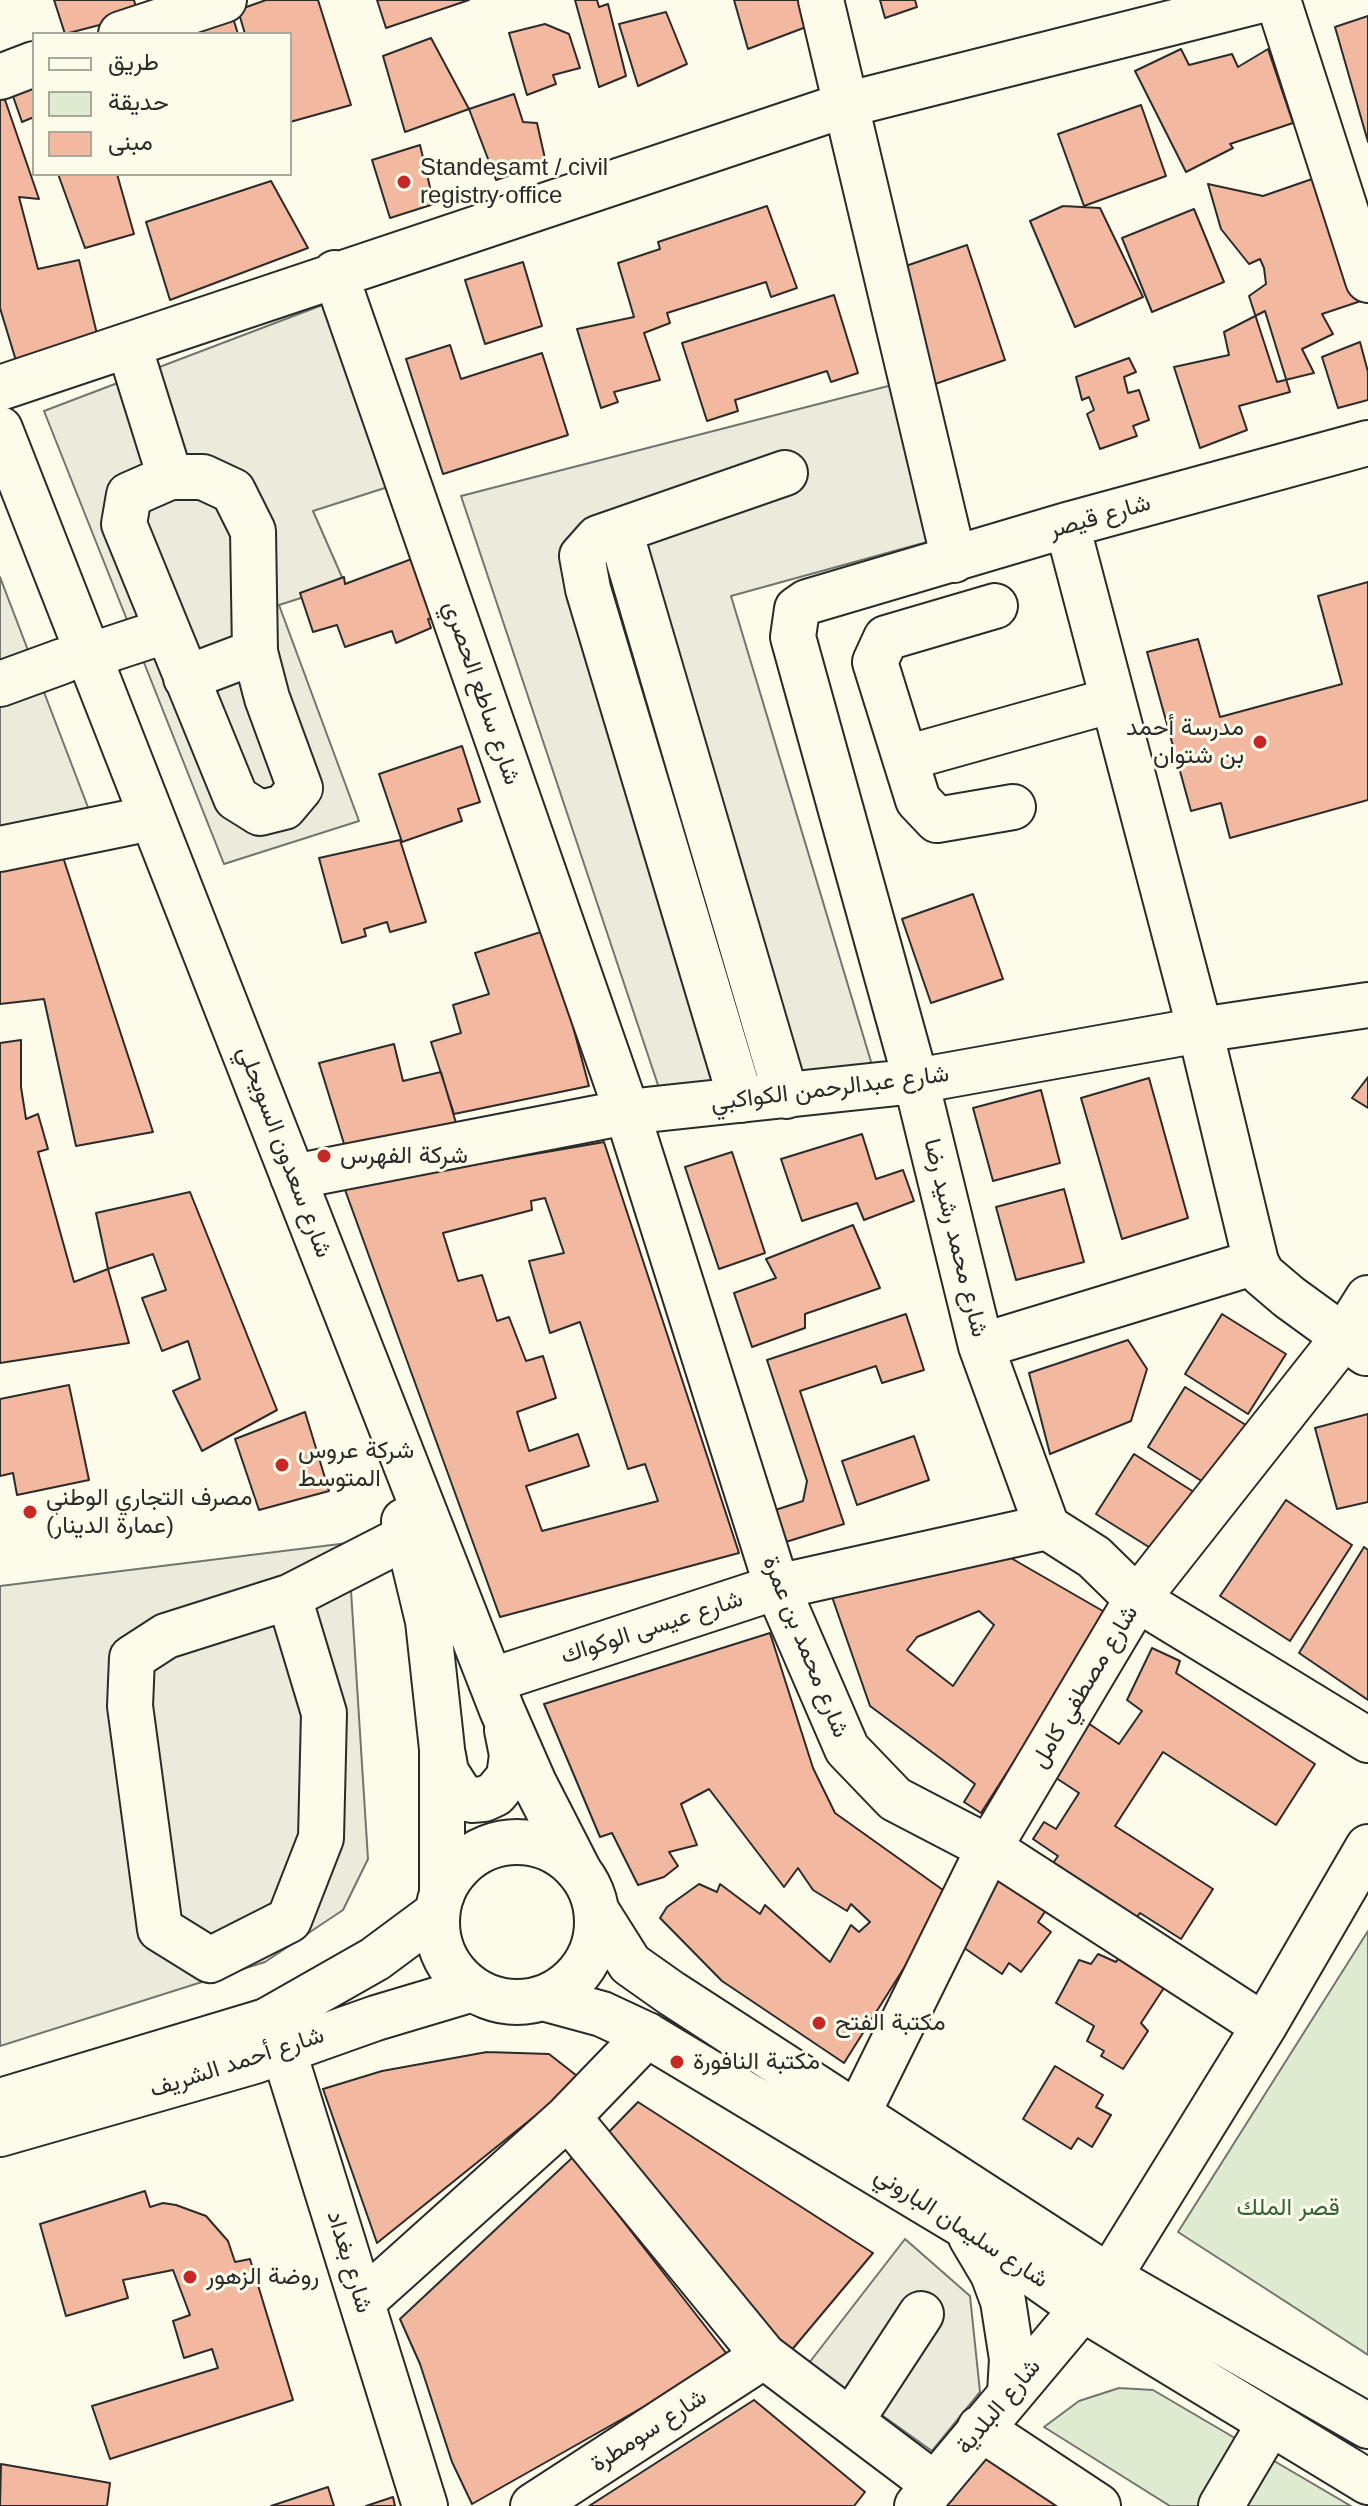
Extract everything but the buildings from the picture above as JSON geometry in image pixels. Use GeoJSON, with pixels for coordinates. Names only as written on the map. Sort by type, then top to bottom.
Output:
{"type":"FeatureCollection","features":[{"type":"Feature","properties":{"kind":"main road"},"geometry":{"type":"LineString","coordinates":[[127,32],[224,0]]}},
{"type":"Feature","properties":{"kind":"main road"},"geometry":{"type":"LineString","coordinates":[[821,0],[954,560]]}},
{"type":"Feature","properties":{"kind":"main road"},"geometry":{"type":"LineString","coordinates":[[0,388],[335,273],[845,105],[1262,0]]}},
{"type":"Feature","properties":{"kind":"main road"},"geometry":{"type":"LineString","coordinates":[[1278,0],[1368,280]]}},
{"type":"Feature","properties":{"kind":"main road"},"geometry":{"type":"LineString","coordinates":[[0,77],[32,65]]}},
{"type":"Feature","properties":{"kind":"main road","name":"شارع ساطع الحصري"},"geometry":{"type":"LineString","coordinates":[[335,273],[627,1112]]}},
{"type":"Feature","properties":{"kind":"main road"},"geometry":{"type":"LineString","coordinates":[[129,346],[170,477]]}},
{"type":"Feature","properties":{"kind":"main road","name":"شارع سعدون السويحلي"},"geometry":{"type":"LineString","coordinates":[[0,429],[132,822],[410,1535],[428,1621],[442,1749],[440,1904]]}},
{"type":"Feature","properties":{"kind":"main road","name":"شارع قيصر"},"geometry":{"type":"LineString","coordinates":[[832,594],[1067,525],[1368,443]]}},
{"type":"Feature","properties":{"kind":"main road"},"geometry":{"type":"LineString","coordinates":[[741,1100],[588,589],[582,556],[598,538],[785,473]]}},
{"type":"Feature","properties":{"kind":"main road"},"geometry":{"type":"LineString","coordinates":[[170,477],[203,477],[233,491],[253,531],[255,652],[267,698],[300,788],[284,807],[260,813],[236,798],[165,631],[124,524],[129,495],[170,477]]}},
{"type":"Feature","properties":{"kind":"main road","name":"شارع سعدون السويحلي"},"geometry":{"type":"LineString","coordinates":[[0,500],[76,658],[293,1177],[534,1783],[588,1890]]}},
{"type":"Feature","properties":{"kind":"main road"},"geometry":{"type":"LineString","coordinates":[[1067,525],[1200,1030],[1256,1262],[1275,1285],[1356,1346]]}},
{"type":"Feature","properties":{"kind":"main road"},"geometry":{"type":"LineString","coordinates":[[620,531],[786,1096]]}},
{"type":"Feature","properties":{"kind":"main road","name":"شارع محمد رشيد رضا"},"geometry":{"type":"LineString","coordinates":[[832,594],[807,602],[797,609],[793,622],[795,654],[916,1081],[981,1346],[1047,1527]]}},
{"type":"Feature","properties":{"kind":"main road"},"geometry":{"type":"LineString","coordinates":[[995,606],[886,638],[875,662],[918,800],[937,820],[1013,807]]}},
{"type":"Feature","properties":{"kind":"main road"},"geometry":{"type":"LineString","coordinates":[[0,684],[165,631]]}},
{"type":"Feature","properties":{"kind":"main road"},"geometry":{"type":"LineString","coordinates":[[186,678],[255,652]]}},
{"type":"Feature","properties":{"kind":"main road"},"geometry":{"type":"LineString","coordinates":[[906,758],[1113,700]]}},
{"type":"Feature","properties":{"kind":"main road"},"geometry":{"type":"LineString","coordinates":[[0,849],[132,822]]}},
{"type":"Feature","properties":{"kind":"main road","name":"شارع عبدالرحمن الكواكبي"},"geometry":{"type":"LineString","coordinates":[[293,1177],[627,1112],[916,1081],[1200,1030],[1368,1005]]}},
{"type":"Feature","properties":{"kind":"main road","name":"شارع محمد بن عمرة"},"geometry":{"type":"LineString","coordinates":[[627,1112],[777,1587],[847,1749],[895,1799],[989,1848],[1264,2026]]}},
{"type":"Feature","properties":{"kind":"main road"},"geometry":{"type":"LineString","coordinates":[[981,1346],[1256,1262]]}},
{"type":"Feature","properties":{"kind":"main road","name":"شارع مصطفي كامل"},"geometry":{"type":"LineString","coordinates":[[859,2111],[989,1848],[1137,1599],[1356,1346],[1368,1298]]}},
{"type":"Feature","properties":{"kind":"main road"},"geometry":{"type":"LineString","coordinates":[[1047,1527],[1094,1557],[1137,1599],[1368,1740]]}},
{"type":"Feature","properties":{"kind":"main road","name":"شارع عيسى الوكواك"},"geometry":{"type":"LineString","coordinates":[[498,1695],[777,1587],[1047,1527]]}},
{"type":"Feature","properties":{"kind":"main road"},"geometry":{"type":"LineString","coordinates":[[289,1597],[324,1713],[321,1838],[289,1920],[210,1960],[160,1929],[130,1706],[132,1658],[166,1636],[289,1597],[410,1535]]}},
{"type":"Feature","properties":{"kind":"main road"},"geometry":{"type":"LineString","coordinates":[[442,1749],[446,1772],[460,1794],[471,1800],[495,1794],[509,1777],[512,1767],[498,1695]]}},
{"type":"Feature","properties":{"kind":"main road"},"geometry":{"type":"LineString","coordinates":[[503,1843],[531,1843],[558,1853],[588,1890],[594,1943],[586,1963],[563,1988],[543,1998],[519,2003],[495,1999],[473,1989],[456,1975],[445,1956],[438,1935],[440,1904],[455,1870],[477,1852],[503,1843]]}},
{"type":"Feature","properties":{"kind":"main road","name":"شارع البلدية"},"geometry":{"type":"LineString","coordinates":[[926,2495],[1096,2293],[1264,2026],[1368,1847]]}},
{"type":"Feature","properties":{"kind":"main road","name":"شارع سليمان الباروني"},"geometry":{"type":"LineString","coordinates":[[588,1890],[630,1964],[859,2111],[1270,2423],[1368,2482]]}},
{"type":"Feature","properties":{"kind":"main road","name":"شارع أحمد الشريف"},"geometry":{"type":"LineString","coordinates":[[0,2134],[255,2061],[274,2035],[375,1959],[440,1904]]}},
{"type":"Feature","properties":{"kind":"main road","name":"شارع أحمد الشريف"},"geometry":{"type":"LineString","coordinates":[[0,2101],[473,1989]]}},
{"type":"Feature","properties":{"kind":"main road","name":"شارع سليمان الباروني"},"geometry":{"type":"LineString","coordinates":[[543,1998],[602,2014],[647,2035],[963,2225],[1368,2426]]}},
{"type":"Feature","properties":{"kind":"main road","name":"شارع بغداد"},"geometry":{"type":"LineString","coordinates":[[274,2035],[425,2506]]}},
{"type":"Feature","properties":{"kind":"main road"},"geometry":{"type":"LineString","coordinates":[[362,2302],[568,2117],[647,2035]]}},
{"type":"Feature","properties":{"kind":"main road"},"geometry":{"type":"LineString","coordinates":[[568,2117],[764,2356],[851,2421],[926,2495]]}},
{"type":"Feature","properties":{"kind":"main road"},"geometry":{"type":"LineString","coordinates":[[963,2225],[993,2274],[1003,2301],[1012,2359],[1010,2393]]}},
{"type":"Feature","properties":{"kind":"main road"},"geometry":{"type":"LineString","coordinates":[[851,2421],[921,2314]]}},
{"type":"Feature","properties":{"kind":"main road","name":"شارع سومطرة"},"geometry":{"type":"LineString","coordinates":[[533,2506],[764,2356]]}},
{"type":"Feature","properties":{"kind":"main road"},"geometry":{"type":"LineString","coordinates":[[1221,2506],[1270,2423]]}},
{"type":"Feature","properties":{"kind":"main road"},"geometry":{"type":"LineString","coordinates":[[980,2428],[1098,2506]]}},
{"type":"Feature","properties":{"kind":"green space","name":"قصر الملك"},"geometry":{"type":"Polygon","coordinates":[[[1368,1931],[1368,2355],[1178,2232],[1368,1931]]]}},
{"type":"Feature","properties":{"kind":"green space"},"geometry":{"type":"Polygon","coordinates":[[[1119,2388],[1153,2390],[1351,2506],[1170,2506],[1044,2427],[1079,2401],[1119,2388]]]}},
{"type":"Feature","properties":{"kind":"shaded area"},"geometry":{"type":"Polygon","coordinates":[[[325,304],[391,486],[313,511],[345,584],[279,605],[359,821],[224,864],[44,411],[325,304]]]}},
{"type":"Feature","properties":{"kind":"shaded area"},"geometry":{"type":"Polygon","coordinates":[[[896,384],[956,534],[731,596],[872,1065],[663,1100],[461,496],[896,384]]]}},
{"type":"Feature","properties":{"kind":"shaded area"},"geometry":{"type":"Polygon","coordinates":[[[0,577],[94,823],[0,840],[0,577]]]}},
{"type":"Feature","properties":{"kind":"shaded area"},"geometry":{"type":"Polygon","coordinates":[[[348,1543],[368,1859],[343,1910],[265,1962],[0,2046],[0,1586],[348,1543]]]}},
{"type":"Feature","properties":{"kind":"shaded area"},"geometry":{"type":"Polygon","coordinates":[[[905,2239],[970,2296],[980,2392],[932,2451],[809,2363],[905,2239]]]}},
{"type":"Feature","properties":{"kind":"place","name":"Standesamt / civil registry office"},"geometry":{"type":"Point","coordinates":[404,182]}},
{"type":"Feature","properties":{"kind":"place","name":"مدرسة أحمد بن شتوان"},"geometry":{"type":"Point","coordinates":[1260,742]}},
{"type":"Feature","properties":{"kind":"place","name":"شركة الفهرس"},"geometry":{"type":"Point","coordinates":[324,1156]}},
{"type":"Feature","properties":{"kind":"place","name":"شركة عروس المتوسط"},"geometry":{"type":"Point","coordinates":[282,1465]}},
{"type":"Feature","properties":{"kind":"place","name":"مصرف التجاري الوطني (عمارة الدينار)"},"geometry":{"type":"Point","coordinates":[30,1512]}},
{"type":"Feature","properties":{"kind":"place","name":"مكتبة الفتح"},"geometry":{"type":"Point","coordinates":[819,2023]}},
{"type":"Feature","properties":{"kind":"place","name":"مكتبة النافورة"},"geometry":{"type":"Point","coordinates":[677,2062]}},
{"type":"Feature","properties":{"kind":"place","name":"روضة الزهور"},"geometry":{"type":"Point","coordinates":[190,2277]}}]}
